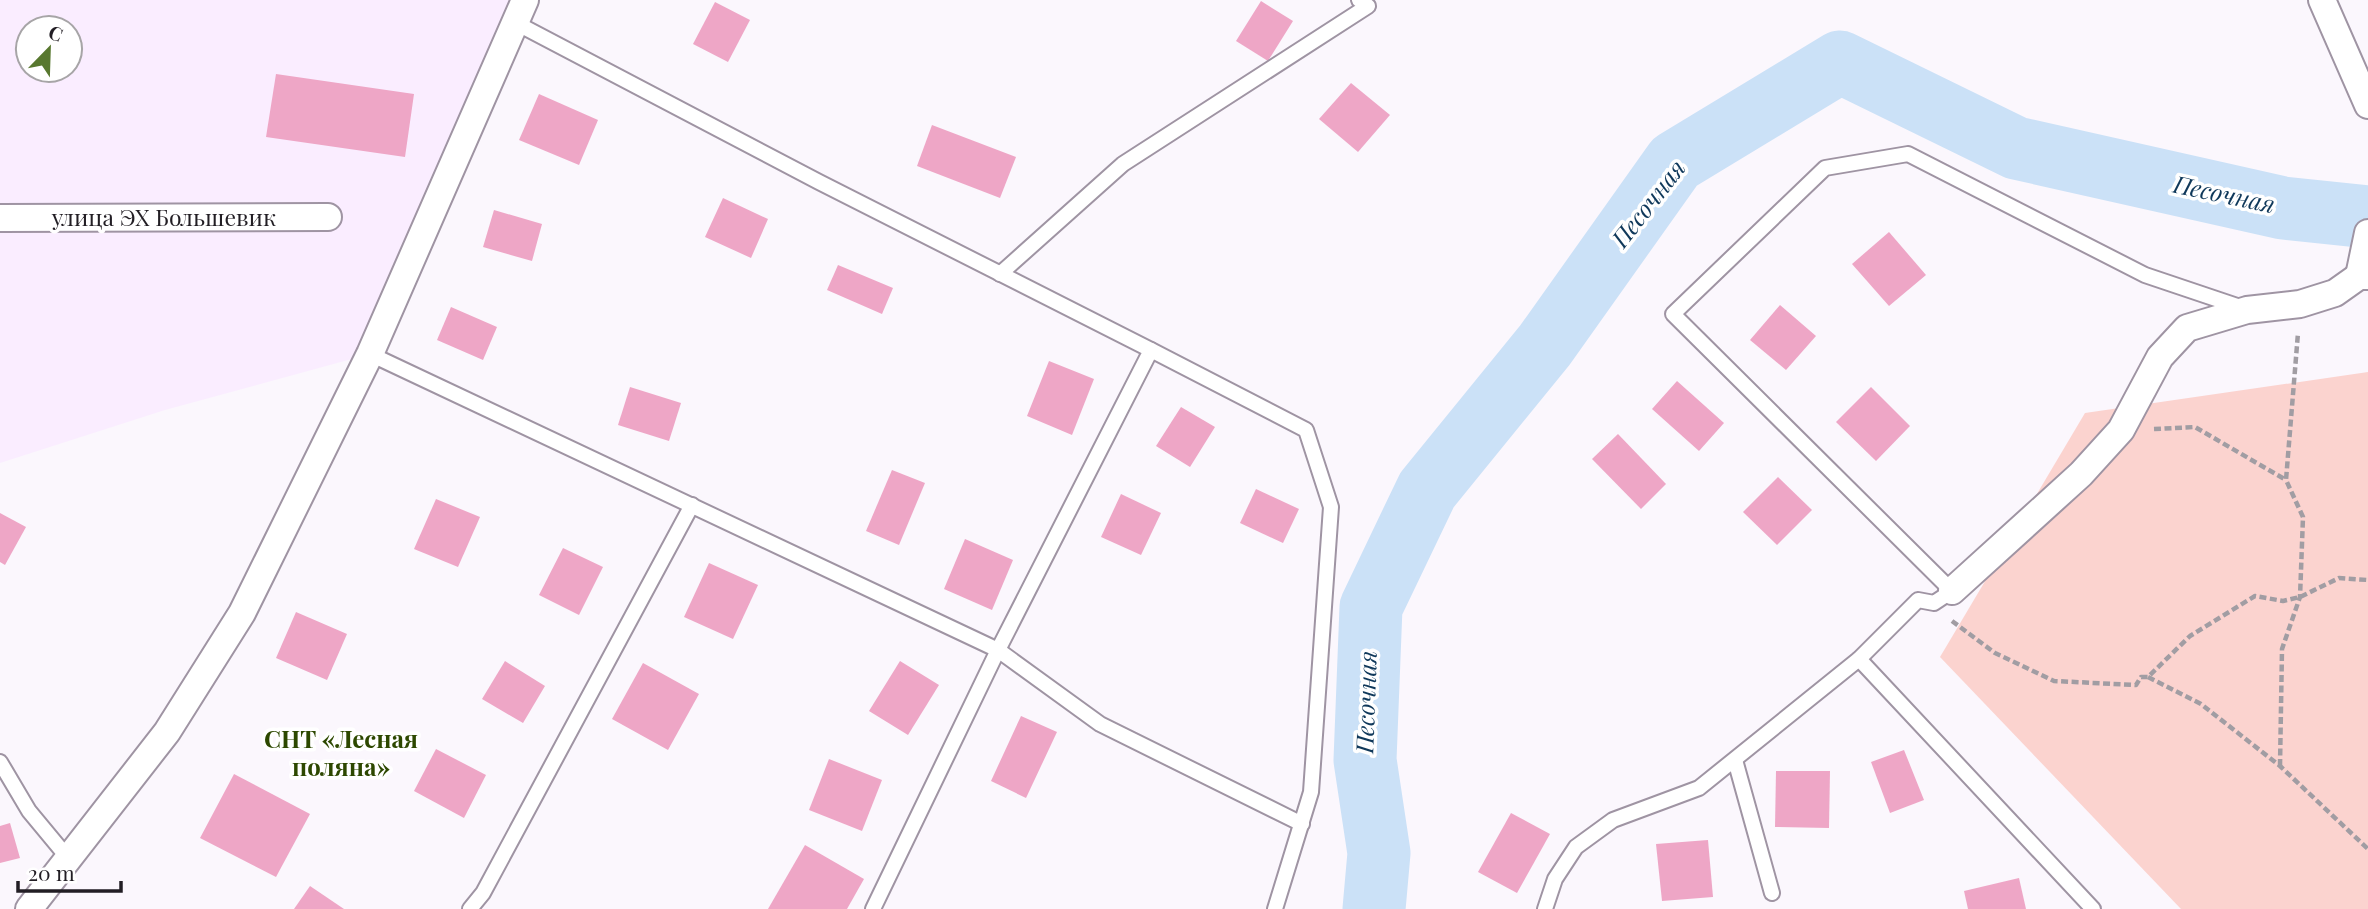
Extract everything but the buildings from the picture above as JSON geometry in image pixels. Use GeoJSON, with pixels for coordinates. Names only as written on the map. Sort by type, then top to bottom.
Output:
{"type":"FeatureCollection","features":[{"type":"Feature","properties":{"kind":"street"},"geometry":{"type":"LineString","coordinates":[[2322,0],[2368,105]]}},
{"type":"Feature","properties":{"kind":"street"},"geometry":{"type":"LineString","coordinates":[[29,909],[167,732],[242,613],[370,354],[520,12]]}},
{"type":"Feature","properties":{"kind":"street","name":"улица ЭХ Большевик"},"geometry":{"type":"LineString","coordinates":[[0,218],[328,217]]}},
{"type":"Feature","properties":{"kind":"street"},"geometry":{"type":"LineString","coordinates":[[1943,597],[2081,474],[2121,430],[2160,357],[2188,328],[2248,310],[2300,304],[2335,293],[2364,276],[2368,233]]}},
{"type":"Feature","properties":{"kind":"lane"},"geometry":{"type":"LineString","coordinates":[[1000,274],[1123,164],[1369,2]]}},
{"type":"Feature","properties":{"kind":"lane"},"geometry":{"type":"LineString","coordinates":[[520,12],[1000,274],[1306,430],[1331,507],[1311,792],[1275,909]]}},
{"type":"Feature","properties":{"kind":"lane"},"geometry":{"type":"LineString","coordinates":[[1943,597],[1673,314],[1825,168],[1908,153],[2145,275],[2248,310]]}},
{"type":"Feature","properties":{"kind":"lane"},"geometry":{"type":"LineString","coordinates":[[873,909],[998,650],[1151,350]]}},
{"type":"Feature","properties":{"kind":"lane"},"geometry":{"type":"LineString","coordinates":[[370,354],[998,650],[1100,724],[1301,824]]}},
{"type":"Feature","properties":{"kind":"lane"},"geometry":{"type":"LineString","coordinates":[[470,909],[483,893],[692,505]]}},
{"type":"Feature","properties":{"kind":"lane"},"geometry":{"type":"LineString","coordinates":[[1545,909],[1555,879],[1576,847],[1613,820],[1699,788],[1859,659],[1919,600],[1943,597]]}},
{"type":"Feature","properties":{"kind":"lane"},"geometry":{"type":"LineString","coordinates":[[1859,659],[2093,909]]}},
{"type":"Feature","properties":{"kind":"lane"},"geometry":{"type":"LineString","coordinates":[[1735,760],[1772,892]]}},
{"type":"Feature","properties":{"kind":"lane"},"geometry":{"type":"LineString","coordinates":[[0,762],[29,811],[68,859]]}},
{"type":"Feature","properties":{"kind":"path"},"geometry":{"type":"LineString","coordinates":[[2280,766],[2282,649],[2300,597],[2302,517],[2287,480],[2300,304]]}},
{"type":"Feature","properties":{"kind":"path"},"geometry":{"type":"LineString","coordinates":[[2121,430],[2195,427],[2287,480]]}},
{"type":"Feature","properties":{"kind":"path"},"geometry":{"type":"LineString","coordinates":[[2148,677],[2190,636],[2255,596],[2283,601],[2300,597],[2339,578],[2368,580]]}},
{"type":"Feature","properties":{"kind":"path"},"geometry":{"type":"LineString","coordinates":[[1943,597],[1961,629],[1996,653],[2054,681],[2136,685],[2141,677],[2148,677],[2201,704],[2280,766],[2368,849]]}},
{"type":"Feature","properties":{"kind":"shaded area"},"geometry":{"type":"Polygon","coordinates":[[[0,0],[528,0],[370,354],[165,410],[0,463],[0,0]]]}},
{"type":"Feature","properties":{"kind":"shaded area"},"geometry":{"type":"Polygon","coordinates":[[[2368,372],[2368,909],[2181,909],[1940,657],[2085,413],[2368,372]]]}},
{"type":"Feature","properties":{"kind":"waterway","name":"Песочная"},"geometry":{"type":"LineString","coordinates":[[1374,909],[1379,853],[1365,760],[1371,607],[1427,490],[1545,345],[1675,162],[1840,62],[2016,148],[2283,208],[2368,217]]}},
{"type":"Feature","properties":{"kind":"district","name":"СНТ «Лесная поляна»"},"geometry":{"type":"Point","coordinates":[341,754]}}]}
